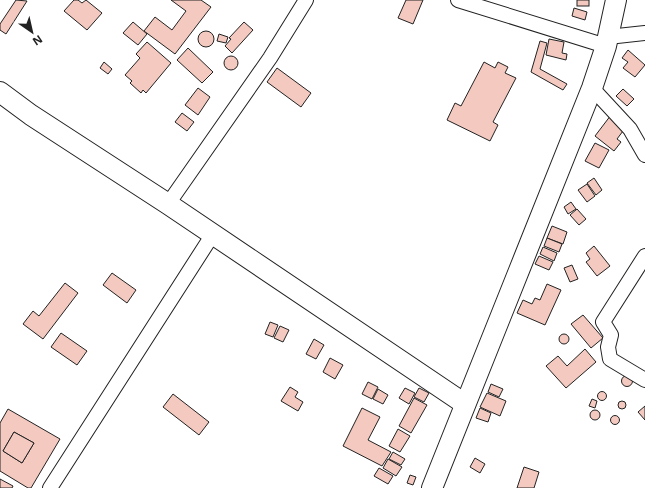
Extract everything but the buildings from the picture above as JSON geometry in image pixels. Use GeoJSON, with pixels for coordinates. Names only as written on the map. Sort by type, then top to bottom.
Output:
{"type":"FeatureCollection","features":[{"type":"Feature","properties":{"kind":"main road"},"geometry":{"type":"LineString","coordinates":[[432,488],[592,88],[607,42],[616,0]]}},
{"type":"Feature","properties":{"kind":"main road"},"geometry":{"type":"LineString","coordinates":[[0,92],[31,115],[168,204],[465,404]]}},
{"type":"Feature","properties":{"kind":"street"},"geometry":{"type":"LineString","coordinates":[[168,204],[270,58],[306,0]]}},
{"type":"Feature","properties":{"kind":"street"},"geometry":{"type":"LineString","coordinates":[[458,0],[484,5],[607,42],[645,33]]}},
{"type":"Feature","properties":{"kind":"street"},"geometry":{"type":"LineString","coordinates":[[592,88],[630,129],[645,155]]}},
{"type":"Feature","properties":{"kind":"street"},"geometry":{"type":"LineString","coordinates":[[50,488],[213,234]]}},
{"type":"Feature","properties":{"kind":"street"},"geometry":{"type":"LineString","coordinates":[[645,256],[603,322],[610,335],[608,348],[610,359],[645,380]]}}]}
